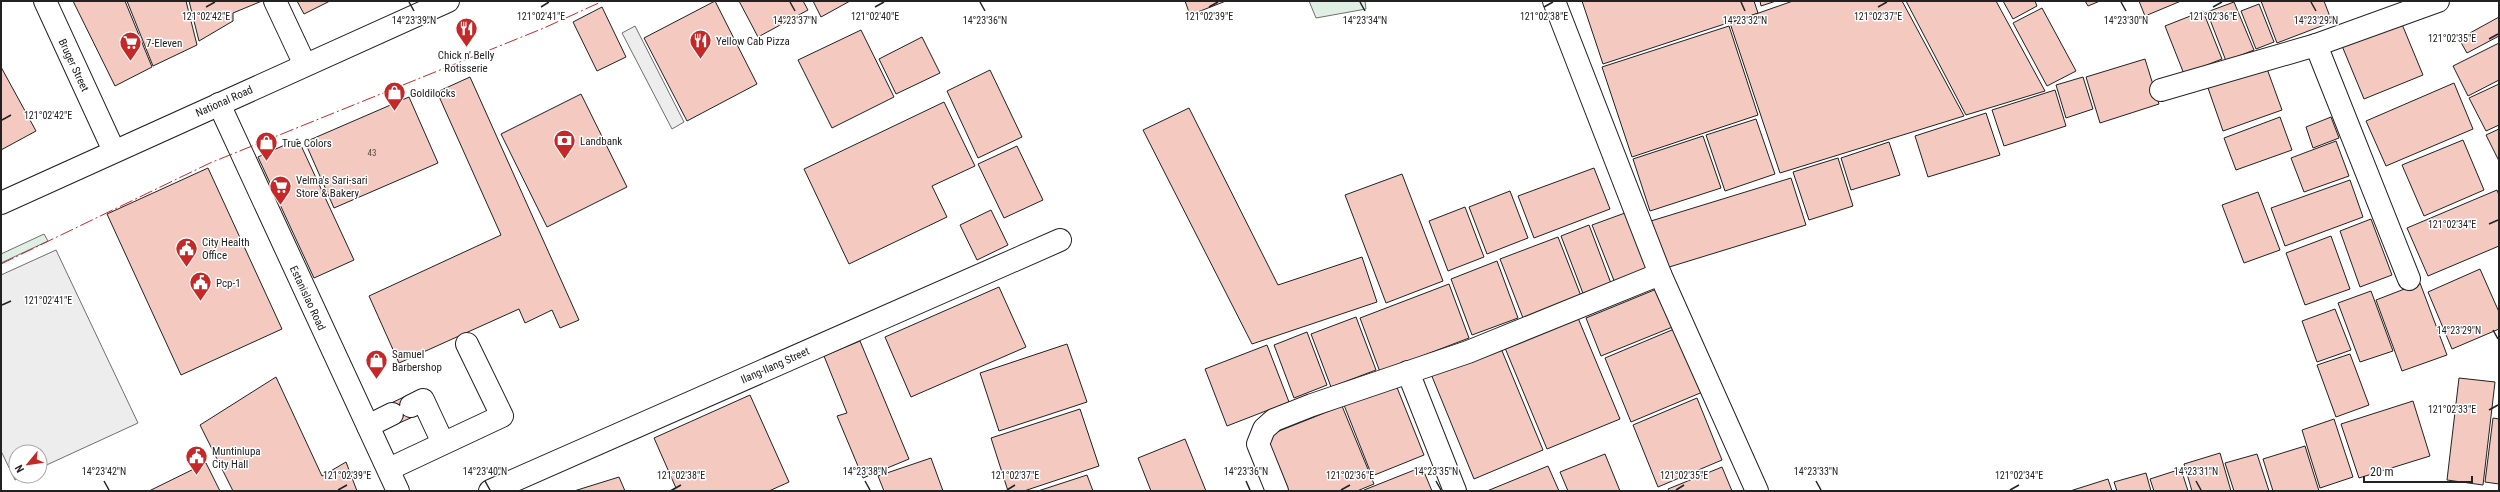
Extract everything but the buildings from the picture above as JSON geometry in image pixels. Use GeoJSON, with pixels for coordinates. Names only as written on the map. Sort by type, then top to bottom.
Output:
{"type":"FeatureCollection","features":[{"type":"Feature","properties":{"kind":"main road","name":"Bruger Street"},"geometry":{"type":"LineString","coordinates":[[45,1],[114,151]]}},
{"type":"Feature","properties":{"kind":"main road"},"geometry":{"type":"LineString","coordinates":[[275,1],[305,65]]}},
{"type":"Feature","properties":{"kind":"main road","name":"National Road"},"geometry":{"type":"LineString","coordinates":[[1,203],[448,1]]}},
{"type":"Feature","properties":{"kind":"main road"},"geometry":{"type":"LineString","coordinates":[[1554,1],[1660,274],[1757,491]]}},
{"type":"Feature","properties":{"kind":"main road"},"geometry":{"type":"LineString","coordinates":[[2161,90],[2316,45],[2438,1]]}},
{"type":"Feature","properties":{"kind":"main road"},"geometry":{"type":"LineString","coordinates":[[2316,45],[2408,279]]}},
{"type":"Feature","properties":{"kind":"main road","name":"Estanislao Road"},"geometry":{"type":"LineString","coordinates":[[219,104],[398,491]]}},
{"type":"Feature","properties":{"kind":"main road","name":"Ilang-Ilang Street"},"geometry":{"type":"LineString","coordinates":[[490,491],[1060,240]]}},
{"type":"Feature","properties":{"kind":"main road"},"geometry":{"type":"LineString","coordinates":[[1277,491],[1258,444],[1268,426],[1312,405],[1468,352],[1660,274]]}},
{"type":"Feature","properties":{"kind":"main road"},"geometry":{"type":"LineString","coordinates":[[389,469],[502,416],[467,344]]}},
{"type":"Feature","properties":{"kind":"main road"},"geometry":{"type":"LineString","coordinates":[[1408,372],[1454,491]]}},
{"type":"Feature","properties":{"kind":"main road"},"geometry":{"type":"LineString","coordinates":[[368,426],[423,400],[443,443]]}},
{"type":"Feature","properties":{"kind":"green space"},"geometry":{"type":"Polygon","coordinates":[[[1309,1],[1365,1],[1366,9],[1316,18],[1309,1]]]}},
{"type":"Feature","properties":{"kind":"green space"},"geometry":{"type":"Polygon","coordinates":[[[44,234],[48,241],[1,263],[1,254],[44,234]]]}},
{"type":"Feature","properties":{"kind":"shaded area"},"geometry":{"type":"Polygon","coordinates":[[[635,26],[684,122],[672,129],[622,33],[635,26]]]}},
{"type":"Feature","properties":{"kind":"shaded area"},"geometry":{"type":"Polygon","coordinates":[[[56,250],[138,423],[48,464],[48,444],[8,444],[8,466],[1,451],[1,275],[56,250]]]}},
{"type":"Feature","properties":{"kind":"power"},"geometry":{"type":"LineString","coordinates":[[1,264],[210,163],[544,28],[603,1]]}},
{"type":"Feature","properties":{"kind":"place","name":"Chick n' Belly Rotisserie"},"geometry":{"type":"Point","coordinates":[466,48]}},
{"type":"Feature","properties":{"kind":"place","name":"Yellow Cab Pizza"},"geometry":{"type":"Point","coordinates":[701,60]}},
{"type":"Feature","properties":{"kind":"place","name":"7-Eleven"},"geometry":{"type":"Point","coordinates":[131,62]}},
{"type":"Feature","properties":{"kind":"place","name":"Goldilocks"},"geometry":{"type":"Point","coordinates":[394,112]}},
{"type":"Feature","properties":{"kind":"place","name":"Landbank"},"geometry":{"type":"Point","coordinates":[564,160]}},
{"type":"Feature","properties":{"kind":"place","name":"True Colors"},"geometry":{"type":"Point","coordinates":[266,162]}},
{"type":"Feature","properties":{"kind":"place","name":"Velma's Sari-sari Store & Bakery"},"geometry":{"type":"Point","coordinates":[281,206]}},
{"type":"Feature","properties":{"kind":"place","name":"City Health Office"},"geometry":{"type":"Point","coordinates":[186,268]}},
{"type":"Feature","properties":{"kind":"place","name":"Pcp-1"},"geometry":{"type":"Point","coordinates":[201,302]}},
{"type":"Feature","properties":{"kind":"place","name":"Samuel Barbershop"},"geometry":{"type":"Point","coordinates":[377,380]}},
{"type":"Feature","properties":{"kind":"place","name":"Muntinlupa City Hall"},"geometry":{"type":"Point","coordinates":[196,476]}}]}
